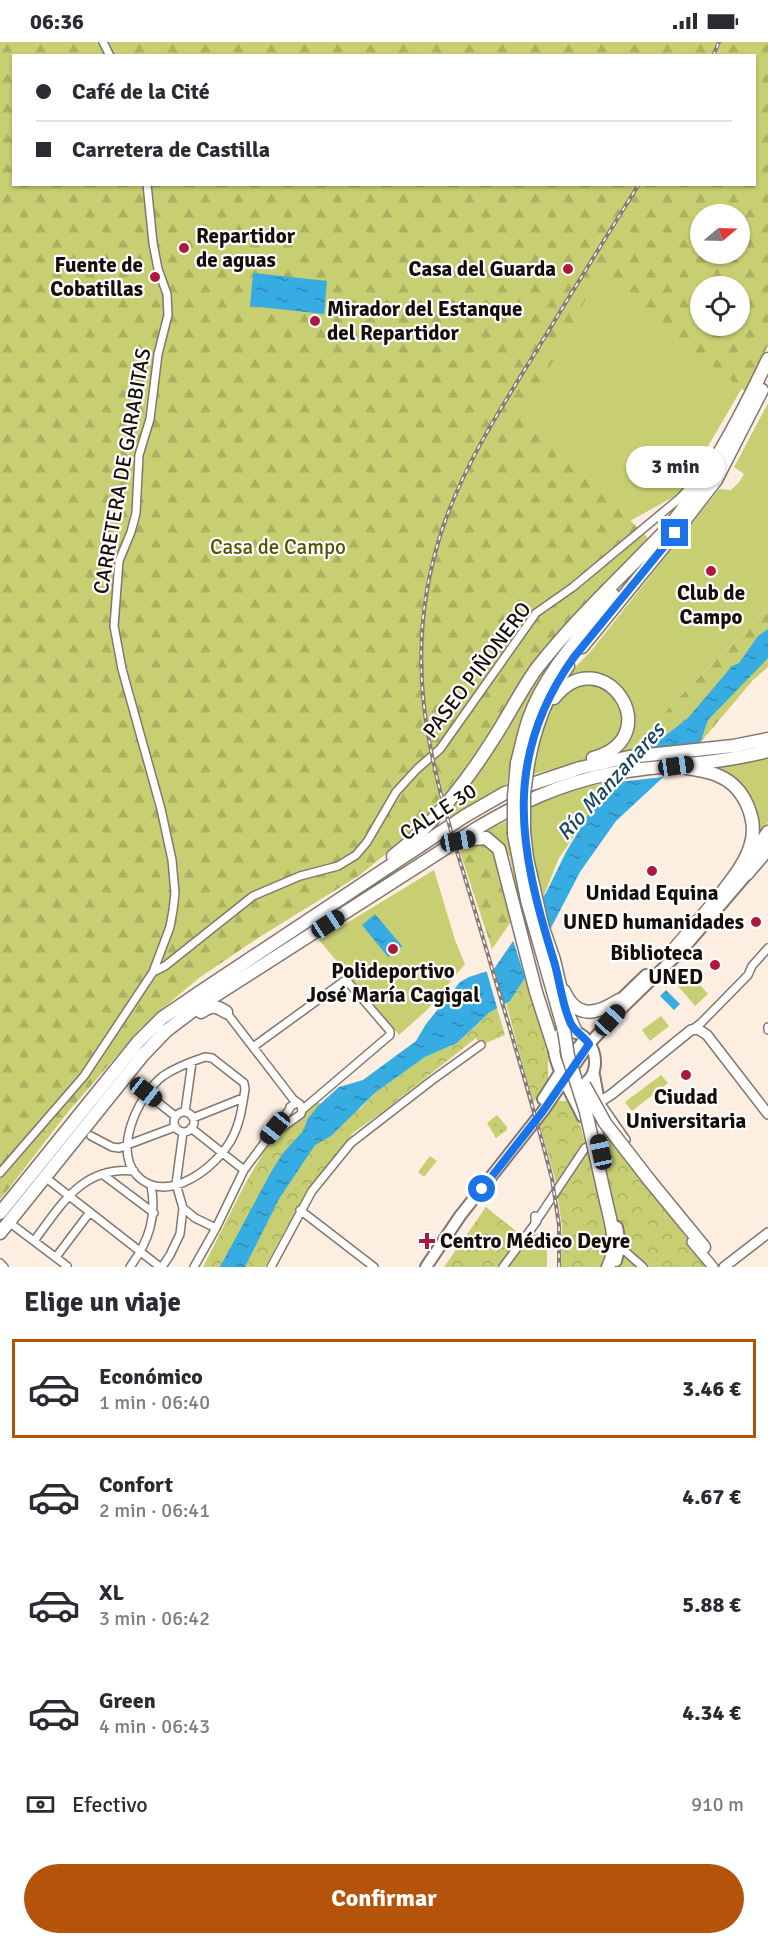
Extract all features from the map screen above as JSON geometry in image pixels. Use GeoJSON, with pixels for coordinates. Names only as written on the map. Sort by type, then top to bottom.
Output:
{"type":"FeatureCollection","features":[{"type":"Feature","properties":{"kind":"highway"},"geometry":{"type":"LineString","coordinates":[[524,761],[530,717],[549,678],[589,624],[690,500],[722,448],[768,359]]}},
{"type":"Feature","properties":{"kind":"highway"},"geometry":{"type":"LineString","coordinates":[[607,1267],[613,1254],[614,1239],[586,1112],[568,1056],[571,1039],[558,1008],[531,897],[514,796],[538,719],[560,676],[716,480],[768,378]]}},
{"type":"Feature","properties":{"kind":"highway"},"geometry":{"type":"LineString","coordinates":[[0,1213],[138,1042],[154,1026],[200,992],[288,934],[406,846],[422,830],[453,795],[485,752],[537,668],[580,619],[669,527]]}},
{"type":"Feature","properties":{"kind":"highway"},"geometry":{"type":"LineString","coordinates":[[505,793],[543,775],[611,752],[622,740],[628,724],[627,707],[624,700],[611,686],[596,679],[589,678],[572,682],[553,699],[524,761]]}},
{"type":"Feature","properties":{"kind":"highway","name":"CALLE 30"},"geometry":{"type":"LineString","coordinates":[[288,934],[465,816],[505,793],[580,768],[629,757],[733,746],[768,739]]}},
{"type":"Feature","properties":{"kind":"highway","name":"CALLE 30"},"geometry":{"type":"LineString","coordinates":[[166,1031],[199,1006],[458,841],[511,808],[543,793],[608,774],[768,751]]}},
{"type":"Feature","properties":{"kind":"highway"},"geometry":{"type":"LineString","coordinates":[[676,766],[719,776],[738,790],[746,802],[753,836],[750,848],[723,891]]}},
{"type":"Feature","properties":{"kind":"highway"},"geometry":{"type":"LineString","coordinates":[[676,947],[768,832]]}},
{"type":"Feature","properties":{"kind":"highway"},"geometry":{"type":"LineString","coordinates":[[458,841],[486,838],[499,849],[536,992],[571,1039]]}},
{"type":"Feature","properties":{"kind":"highway"},"geometry":{"type":"LineString","coordinates":[[747,874],[768,849]]}},
{"type":"Feature","properties":{"kind":"highway"},"geometry":{"type":"LineString","coordinates":[[539,929],[543,974],[571,1039]]}},
{"type":"Feature","properties":{"kind":"highway"},"geometry":{"type":"LineString","coordinates":[[539,929],[554,960],[571,1039],[582,1080],[592,1102],[605,1123],[704,1247]]}},
{"type":"Feature","properties":{"kind":"highway"},"geometry":{"type":"LineString","coordinates":[[557,974],[568,1000],[578,1009],[594,1012],[619,1000]]}},
{"type":"Feature","properties":{"kind":"highway"},"geometry":{"type":"LineString","coordinates":[[226,1011],[224,1005],[226,995],[233,985]]}},
{"type":"Feature","properties":{"kind":"highway"},"geometry":{"type":"LineString","coordinates":[[0,1233],[143,1055],[166,1031],[180,1026],[210,1006],[217,1006],[226,1011]]}},
{"type":"Feature","properties":{"kind":"main road"},"geometry":{"type":"LineString","coordinates":[[571,1039],[621,1009],[683,949],[747,874]]}},
{"type":"Feature","properties":{"kind":"main road"},"geometry":{"type":"LineString","coordinates":[[607,1267],[611,1254],[610,1240],[580,1110],[569,1088],[571,1039],[619,1000],[676,947]]}},
{"type":"Feature","properties":{"kind":"main road"},"geometry":{"type":"LineString","coordinates":[[569,1088],[588,1107],[599,1102],[691,1030],[699,1029],[707,1035],[768,1114]]}},
{"type":"Feature","properties":{"kind":"main road"},"geometry":{"type":"LineString","coordinates":[[426,1267],[469,1205],[520,1141],[569,1088],[581,1086],[594,1075],[596,1069],[571,1039]]}},
{"type":"Feature","properties":{"kind":"main road"},"geometry":{"type":"LineString","coordinates":[[571,1039],[569,1088],[720,1266]]}},
{"type":"Feature","properties":{"kind":"main road"},"geometry":{"type":"LineString","coordinates":[[594,1075],[599,1102],[596,1132],[618,1230],[619,1249],[613,1267]]}},
{"type":"Feature","properties":{"kind":"main road"},"geometry":{"type":"LineString","coordinates":[[599,1102],[720,1266]]}},
{"type":"Feature","properties":{"kind":"main road"},"geometry":{"type":"LineString","coordinates":[[720,1266],[768,1233]]}},
{"type":"Feature","properties":{"kind":"street","name":"CARRETERA DE GARABITAS"},"geometry":{"type":"LineString","coordinates":[[147,186],[153,243],[158,269],[167,294],[168,315],[158,354],[150,419],[139,455],[136,513],[119,561],[114,626],[127,690],[161,809],[172,860],[175,893],[173,910],[170,927],[153,972]]}},
{"type":"Feature","properties":{"kind":"street","name":"PASEO PIÑONERO"},"geometry":{"type":"LineString","coordinates":[[0,1173],[84,1076],[153,972],[165,966],[253,896],[300,876],[338,866],[356,855],[367,842],[396,792],[440,749],[536,614],[573,587],[680,498],[690,487]]}},
{"type":"Feature","properties":{"kind":"street"},"geometry":{"type":"LineString","coordinates":[[691,1030],[704,1020],[748,975],[752,966],[768,948]]}},
{"type":"Feature","properties":{"kind":"street"},"geometry":{"type":"LineString","coordinates":[[254,1047],[344,981],[348,982],[390,1031],[390,1035],[265,1140]]}},
{"type":"Feature","properties":{"kind":"street"},"geometry":{"type":"LineString","coordinates":[[226,1011],[296,1103],[300,1104],[302,1110]]}},
{"type":"Feature","properties":{"kind":"street"},"geometry":{"type":"LineString","coordinates":[[704,1020],[707,1035]]}},
{"type":"Feature","properties":{"kind":"street"},"geometry":{"type":"LineString","coordinates":[[271,1267],[312,1191],[351,1143],[431,1081],[481,1046]]}},
{"type":"Feature","properties":{"kind":"street"},"geometry":{"type":"LineString","coordinates":[[207,1056],[243,1082],[245,1089],[237,1127],[223,1152],[202,1171],[176,1184],[151,1185],[141,1179],[129,1162],[129,1131],[134,1113],[146,1092],[163,1076],[177,1067],[192,1062],[207,1056]]}},
{"type":"Feature","properties":{"kind":"street"},"geometry":{"type":"LineString","coordinates":[[185,1112],[192,1062]]}},
{"type":"Feature","properties":{"kind":"street"},"geometry":{"type":"LineString","coordinates":[[135,1084],[175,1116]]}},
{"type":"Feature","properties":{"kind":"street"},"geometry":{"type":"LineString","coordinates":[[193,1118],[243,1098]]}},
{"type":"Feature","properties":{"kind":"street"},"geometry":{"type":"LineString","coordinates":[[194,1267],[244,1170],[289,1110],[291,1104],[296,1103]]}},
{"type":"Feature","properties":{"kind":"street"},"geometry":{"type":"LineString","coordinates":[[289,1110],[296,1116]]}},
{"type":"Feature","properties":{"kind":"street"},"geometry":{"type":"LineString","coordinates":[[175,1116],[185,1112]]}},
{"type":"Feature","properties":{"kind":"street"},"geometry":{"type":"LineString","coordinates":[[185,1112],[193,1118]]}},
{"type":"Feature","properties":{"kind":"street"},"geometry":{"type":"LineString","coordinates":[[175,1116],[173,1121],[175,1127],[183,1132]]}},
{"type":"Feature","properties":{"kind":"street"},"geometry":{"type":"LineString","coordinates":[[191,1128],[193,1118]]}},
{"type":"Feature","properties":{"kind":"street"},"geometry":{"type":"LineString","coordinates":[[91,1136],[112,1147],[119,1148],[175,1127]]}},
{"type":"Feature","properties":{"kind":"street"},"geometry":{"type":"LineString","coordinates":[[191,1128],[244,1170]]}},
{"type":"Feature","properties":{"kind":"street"},"geometry":{"type":"LineString","coordinates":[[183,1132],[191,1128]]}},
{"type":"Feature","properties":{"kind":"street"},"geometry":{"type":"LineString","coordinates":[[50,1181],[161,1267],[171,1255],[180,1234],[183,1208],[176,1184],[183,1132]]}},
{"type":"Feature","properties":{"kind":"street"},"geometry":{"type":"LineString","coordinates":[[503,1267],[585,1148],[589,1146]]}},
{"type":"Feature","properties":{"kind":"street"},"geometry":{"type":"LineString","coordinates":[[34,1241],[69,1196],[82,1184],[102,1174],[118,1170],[134,1171]]}},
{"type":"Feature","properties":{"kind":"street"},"geometry":{"type":"LineString","coordinates":[[102,1174],[153,1213]]}},
{"type":"Feature","properties":{"kind":"street"},"geometry":{"type":"LineString","coordinates":[[130,1267],[141,1252],[151,1229],[153,1213],[151,1185]]}},
{"type":"Feature","properties":{"kind":"street"},"geometry":{"type":"LineString","coordinates":[[183,1208],[195,1218],[216,1228]]}},
{"type":"Feature","properties":{"kind":"street"},"geometry":{"type":"LineString","coordinates":[[300,1210],[374,1267]]}},
{"type":"Feature","properties":{"kind":"street"},"geometry":{"type":"LineString","coordinates":[[56,1257],[90,1212]]}},
{"type":"Feature","properties":{"kind":"street"},"geometry":{"type":"LineString","coordinates":[[14,1226],[67,1266]]}},
{"type":"Feature","properties":{"kind":"street"},"geometry":{"type":"LineString","coordinates":[[619,1249],[644,1267]]}},
{"type":"Feature","properties":{"kind":"street"},"geometry":{"type":"LineString","coordinates":[[0,1263],[4,1267]]}},
{"type":"Feature","properties":{"kind":"green space","name":"Casa de Campo"},"geometry":{"type":"Polygon","coordinates":[[[0,42],[768,42],[768,346],[746,392],[598,277],[524,415],[649,539],[534,666],[466,766],[414,831],[360,875],[258,938],[199,978],[140,1029],[68,1112],[0,1200],[0,42]]]}},
{"type":"Feature","properties":{"kind":"green space"},"geometry":{"type":"Polygon","coordinates":[[[598,277],[742,388],[697,465],[696,477],[677,495],[630,521],[523,415],[598,277]]]}},
{"type":"Feature","properties":{"kind":"green space","name":"Club de Campo"},"geometry":{"type":"Polygon","coordinates":[[[768,403],[768,607],[663,714],[642,749],[530,775],[540,735],[563,680],[591,651],[719,489],[731,490],[740,481],[744,474],[734,467],[768,403]]]}},
{"type":"Feature","properties":{"kind":"green space"},"geometry":{"type":"Polygon","coordinates":[[[768,607],[768,667],[753,680],[700,743],[642,749],[663,714],[768,607]]]}},
{"type":"Feature","properties":{"kind":"green space"},"geometry":{"type":"Polygon","coordinates":[[[555,634],[566,644],[528,710],[515,746],[507,784],[450,817],[442,792],[466,766],[555,634]]]}},
{"type":"Feature","properties":{"kind":"green space"},"geometry":{"type":"Polygon","coordinates":[[[768,758],[768,822],[757,838],[750,806],[742,789],[717,768],[768,758]]]}},
{"type":"Feature","properties":{"kind":"green space"},"geometry":{"type":"Polygon","coordinates":[[[619,782],[599,801],[559,858],[542,900],[528,826],[528,805],[567,791],[619,782]]]}},
{"type":"Feature","properties":{"kind":"green space"},"geometry":{"type":"Polygon","coordinates":[[[509,820],[527,920],[523,926],[510,857],[497,841],[481,833],[509,820]]]}},
{"type":"Feature","properties":{"kind":"green space"},"geometry":{"type":"Polygon","coordinates":[[[468,843],[484,843],[493,850],[513,919],[492,949],[460,852],[468,843]]]}},
{"type":"Feature","properties":{"kind":"green space","name":"Polideportivo José María Cagigal"},"geometry":{"type":"Polygon","coordinates":[[[434,870],[455,940],[465,964],[427,1010],[399,1035],[319,940],[434,870]]]}},
{"type":"Feature","properties":{"kind":"green space"},"geometry":{"type":"Polygon","coordinates":[[[686,969],[708,994],[695,1006],[673,980],[686,969]]]}},
{"type":"Feature","properties":{"kind":"green space"},"geometry":{"type":"Polygon","coordinates":[[[525,978],[548,1056],[548,1084],[533,1103],[506,1003],[510,1001],[525,978]]]}},
{"type":"Feature","properties":{"kind":"green space"},"geometry":{"type":"Polygon","coordinates":[[[497,1008],[505,1035],[481,1045],[476,1038],[353,1133],[300,1203],[265,1267],[203,1267],[244,1186],[269,1143],[317,1102],[360,1109],[376,1092],[425,1057],[457,1043],[497,1008]]]}},
{"type":"Feature","properties":{"kind":"green space"},"geometry":{"type":"Polygon","coordinates":[[[661,1016],[669,1026],[650,1041],[642,1030],[661,1016]]]}},
{"type":"Feature","properties":{"kind":"green space"},"geometry":{"type":"Polygon","coordinates":[[[661,1075],[668,1083],[632,1111],[625,1102],[661,1075]]]}},
{"type":"Feature","properties":{"kind":"green space"},"geometry":{"type":"Polygon","coordinates":[[[559,1101],[567,1101],[577,1113],[585,1143],[605,1132],[709,1267],[561,1267],[562,1226],[555,1179],[540,1126],[552,1107],[559,1101]]]}},
{"type":"Feature","properties":{"kind":"green space"},"geometry":{"type":"Polygon","coordinates":[[[497,1115],[507,1130],[496,1138],[487,1123],[497,1115]]]}},
{"type":"Feature","properties":{"kind":"green space"},"geometry":{"type":"Polygon","coordinates":[[[430,1156],[437,1161],[424,1177],[418,1172],[430,1156]]]}},
{"type":"Feature","properties":{"kind":"green space"},"geometry":{"type":"Polygon","coordinates":[[[486,1207],[526,1239],[506,1267],[444,1267],[486,1207]]]}},
{"type":"Feature","properties":{"kind":"green space"},"geometry":{"type":"Polygon","coordinates":[[[547,1233],[547,1267],[506,1267],[529,1235],[547,1233]]]}},
{"type":"Feature","properties":{"kind":"water"},"geometry":{"type":"Polygon","coordinates":[[[253,273],[327,281],[324,314],[250,306],[253,273]]]}},
{"type":"Feature","properties":{"kind":"water"},"geometry":{"type":"Polygon","coordinates":[[[768,629],[768,658],[708,720],[700,743],[616,821],[580,872],[525,978],[510,1001],[490,1012],[457,1043],[425,1057],[376,1092],[331,1136],[315,1145],[279,1199],[245,1267],[220,1267],[271,1172],[283,1153],[304,1130],[307,1120],[318,1106],[339,1087],[363,1080],[416,1041],[426,1024],[460,982],[494,969],[546,893],[566,852],[589,814],[612,793],[642,749],[656,743],[688,718],[732,666],[739,663],[758,636],[768,629]]]}},
{"type":"Feature","properties":{"kind":"water"},"geometry":{"type":"Polygon","coordinates":[[[375,914],[402,946],[388,957],[362,925],[375,914]]]}},
{"type":"Feature","properties":{"kind":"water"},"geometry":{"type":"Polygon","coordinates":[[[666,990],[680,1004],[674,1010],[660,996],[666,990]]]}},
{"type":"Feature","properties":{"kind":"pier"},"geometry":{"type":"Polygon","coordinates":[[[700,743],[663,777],[619,782],[642,749],[700,743]]]}},
{"type":"Feature","properties":{"kind":"pier"},"geometry":{"type":"Polygon","coordinates":[[[542,900],[550,932],[525,978],[513,940],[542,900]]]}},
{"type":"Feature","properties":{"kind":"pier"},"geometry":{"type":"Polygon","coordinates":[[[493,966],[505,1007],[498,1011],[486,969],[493,966]]]}},
{"type":"Feature","properties":{"kind":"railway"},"geometry":{"type":"LineString","coordinates":[[714,54],[719,42]]}},
{"type":"Feature","properties":{"kind":"railway"},"geometry":{"type":"LineString","coordinates":[[559,1267],[559,1225],[552,1179],[434,766],[421,673],[422,625],[430,576],[444,524],[472,459],[638,186]]}},
{"type":"Feature","properties":{"kind":"place","name":"Repartidor de aguas"},"geometry":{"type":"Point","coordinates":[184,248]}},
{"type":"Feature","properties":{"kind":"place","name":"Casa del Guarda"},"geometry":{"type":"Point","coordinates":[568,269]}},
{"type":"Feature","properties":{"kind":"place","name":"Fuente de Cobatillas"},"geometry":{"type":"Point","coordinates":[155,277]}},
{"type":"Feature","properties":{"kind":"place","name":"Mirador del Estanque del Repartidor"},"geometry":{"type":"Point","coordinates":[315,321]}},
{"type":"Feature","properties":{"kind":"place","name":"Club de Campo"},"geometry":{"type":"Point","coordinates":[711,571]}},
{"type":"Feature","properties":{"kind":"place","name":"Unidad Equina"},"geometry":{"type":"Point","coordinates":[652,871]}},
{"type":"Feature","properties":{"kind":"place","name":"UNED humanidades"},"geometry":{"type":"Point","coordinates":[756,922]}},
{"type":"Feature","properties":{"kind":"place","name":"Polideportivo José María Cagigal"},"geometry":{"type":"Point","coordinates":[393,949]}},
{"type":"Feature","properties":{"kind":"place","name":"Biblioteca UNED"},"geometry":{"type":"Point","coordinates":[715,965]}},
{"type":"Feature","properties":{"kind":"place","name":"Ciudad Universitaria"},"geometry":{"type":"Point","coordinates":[686,1075]}},
{"type":"Feature","properties":{"kind":"place","name":"Centro Médico Deyre"},"geometry":{"type":"Point","coordinates":[427,1241]}},
{"type":"Feature","properties":{"kind":"route"},"geometry":{"type":"LineString","coordinates":[[482,1189],[543,1111],[589,1044],[576,1032],[565,1007],[527,858],[524,794],[529,757],[538,719],[560,676],[675,533]]}},
{"type":"Feature","properties":{"kind":"water label","name":"Río Manzanares"},"geometry":{"type":"Point","coordinates":[610,781]}}]}
